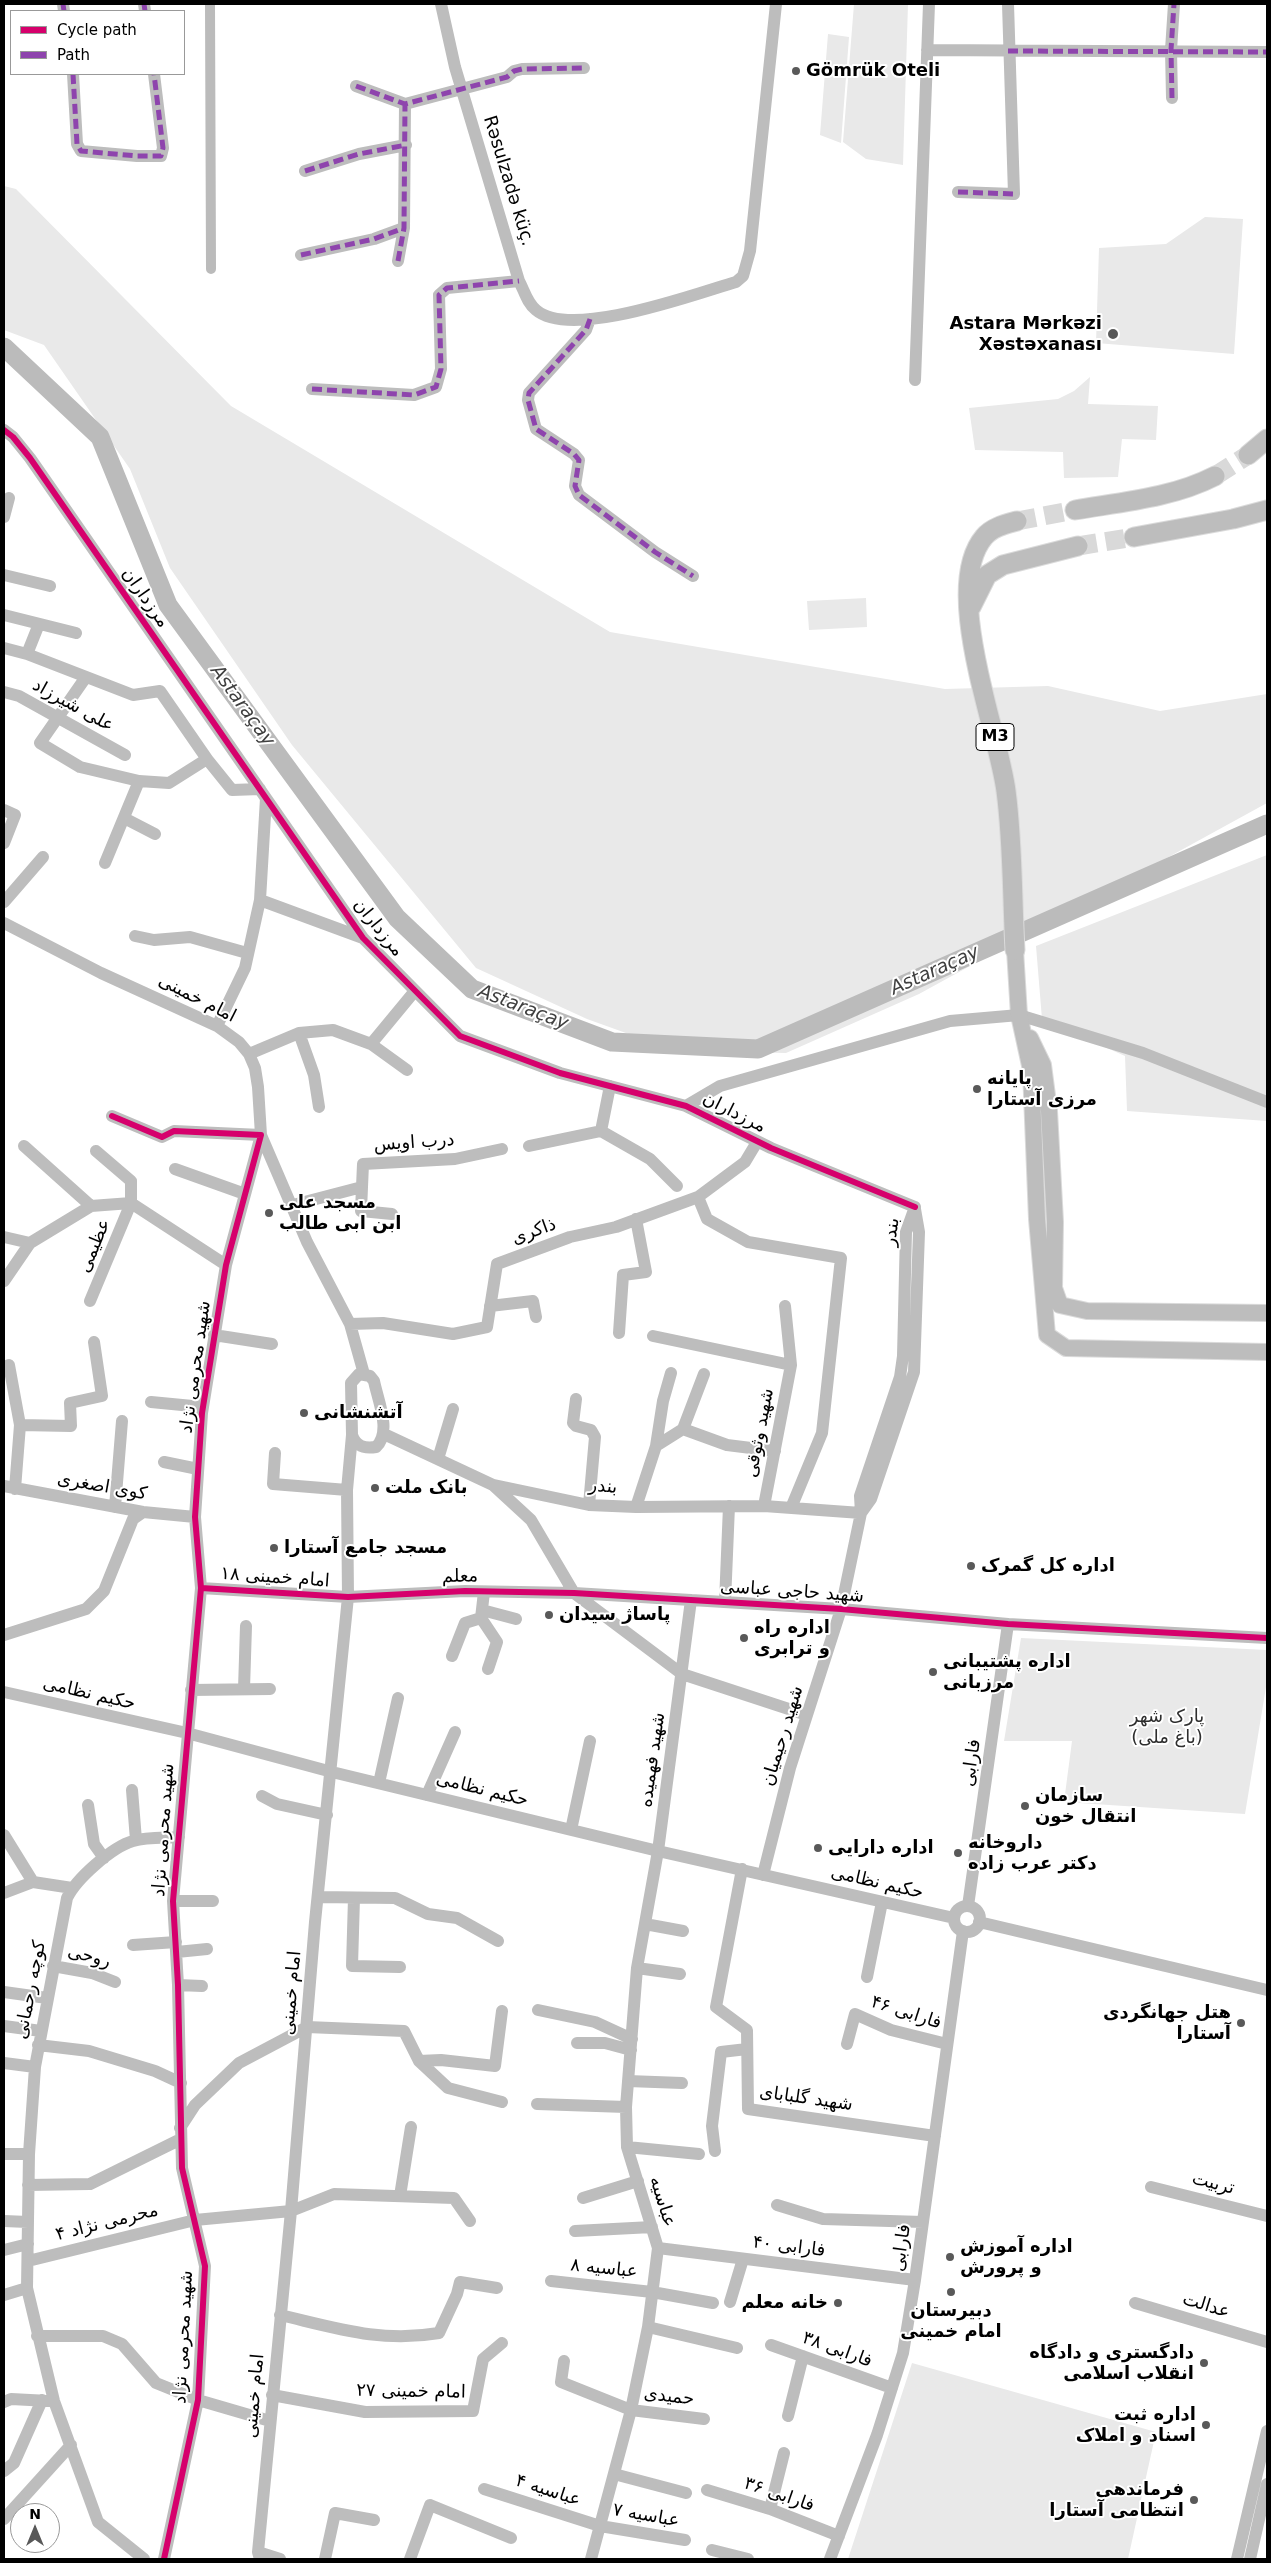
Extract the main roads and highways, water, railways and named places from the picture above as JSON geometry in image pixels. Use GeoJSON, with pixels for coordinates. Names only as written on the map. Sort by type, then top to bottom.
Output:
{"type":"FeatureCollection","features":[{"type":"Feature","properties":{"kind":"highway"},"geometry":{"type":"LineString","coordinates":[[1248,455],[1267,438]]}},
{"type":"Feature","properties":{"kind":"highway"},"geometry":{"type":"LineString","coordinates":[[1074,510],[1174,492],[1196,486],[1215,476]]}},
{"type":"Feature","properties":{"kind":"highway"},"geometry":{"type":"LineString","coordinates":[[1134,537],[1233,519],[1267,510]]}},
{"type":"Feature","properties":{"kind":"highway","name":"M3"},"geometry":{"type":"LineString","coordinates":[[1015,950],[1006,791],[980,680],[969,611],[969,580],[970,566],[984,535],[994,528],[1017,521]]}},
{"type":"Feature","properties":{"kind":"highway"},"geometry":{"type":"LineString","coordinates":[[969,611],[987,575],[1003,565],[1078,546]]}},
{"type":"Feature","properties":{"kind":"main road"},"geometry":{"type":"LineString","coordinates":[[1015,950],[1019,1016],[1030,1070],[1037,1219],[1047,1335],[1066,1348],[1267,1352]]}},
{"type":"Feature","properties":{"kind":"main road"},"geometry":{"type":"LineString","coordinates":[[1019,1016],[1043,1065],[1049,1111],[1055,1222],[1054,1288],[1060,1305],[1087,1311],[1267,1313]]}},
{"type":"Feature","properties":{"kind":"waterway"},"geometry":{"type":"LineString","coordinates":[[210,4],[211,269]]}},
{"type":"Feature","properties":{"kind":"waterway","name":"Astaraçay"},"geometry":{"type":"LineString","coordinates":[[4,347],[100,437],[168,605],[397,918],[472,989],[612,1042],[758,1049],[1267,824]]}},
{"type":"Feature","properties":{"kind":"tunnel"},"geometry":{"type":"LineString","coordinates":[[1215,476],[1248,455]]}},
{"type":"Feature","properties":{"kind":"tunnel"},"geometry":{"type":"LineString","coordinates":[[1017,521],[1075,510]]}},
{"type":"Feature","properties":{"kind":"tunnel"},"geometry":{"type":"LineString","coordinates":[[1078,546],[1134,537]]}},
{"type":"Feature","properties":{"kind":"place","name":"Gömrük Oteli"},"geometry":{"type":"Point","coordinates":[796,71]}},
{"type":"Feature","properties":{"kind":"place","name":"Astara Mərkəzi Xəstəxanası"},"geometry":{"type":"Point","coordinates":[1113,334]}},
{"type":"Feature","properties":{"kind":"place","name":"پایانه مرزی آستارا"},"geometry":{"type":"Point","coordinates":[977,1089]}},
{"type":"Feature","properties":{"kind":"place","name":"مسجد علی ابن ابی طالب"},"geometry":{"type":"Point","coordinates":[269,1213]}},
{"type":"Feature","properties":{"kind":"place","name":"آتشنشانی"},"geometry":{"type":"Point","coordinates":[304,1413]}},
{"type":"Feature","properties":{"kind":"place","name":"بانک ملت"},"geometry":{"type":"Point","coordinates":[375,1488]}},
{"type":"Feature","properties":{"kind":"place","name":"مسجد جامع آستارا"},"geometry":{"type":"Point","coordinates":[274,1548]}},
{"type":"Feature","properties":{"kind":"place","name":"اداره کل گمرک"},"geometry":{"type":"Point","coordinates":[971,1566]}},
{"type":"Feature","properties":{"kind":"place","name":"پاساژ سیدان"},"geometry":{"type":"Point","coordinates":[549,1615]}},
{"type":"Feature","properties":{"kind":"place","name":"اداره راه و ترابری"},"geometry":{"type":"Point","coordinates":[744,1638]}},
{"type":"Feature","properties":{"kind":"place","name":"اداره پشتیبانی مرزبانی"},"geometry":{"type":"Point","coordinates":[933,1672]}},
{"type":"Feature","properties":{"kind":"place","name":"سازمان انتقال خون"},"geometry":{"type":"Point","coordinates":[1025,1806]}},
{"type":"Feature","properties":{"kind":"place","name":"اداره دارایی"},"geometry":{"type":"Point","coordinates":[818,1848]}},
{"type":"Feature","properties":{"kind":"place","name":"داروخانه دکتر عرب زاده"},"geometry":{"type":"Point","coordinates":[958,1853]}},
{"type":"Feature","properties":{"kind":"place","name":"هتل جهانگردى آستارا"},"geometry":{"type":"Point","coordinates":[1241,2023]}},
{"type":"Feature","properties":{"kind":"place","name":"اداره آموزش و پرورش"},"geometry":{"type":"Point","coordinates":[950,2257]}},
{"type":"Feature","properties":{"kind":"place","name":"دبیرستان امام خمینی"},"geometry":{"type":"Point","coordinates":[951,2292]}},
{"type":"Feature","properties":{"kind":"place","name":"خانه معلم"},"geometry":{"type":"Point","coordinates":[838,2303]}},
{"type":"Feature","properties":{"kind":"place","name":"دادگستری و دادگاه انقلاب اسلامی"},"geometry":{"type":"Point","coordinates":[1204,2363]}},
{"type":"Feature","properties":{"kind":"place","name":"اداره ثبت اسناد و املاک"},"geometry":{"type":"Point","coordinates":[1206,2425]}},
{"type":"Feature","properties":{"kind":"place","name":"فرماندهی انتظامی آستارا"},"geometry":{"type":"Point","coordinates":[1194,2500]}},
{"type":"Feature","properties":{"kind":"park label","name":"پارک شهر (باغ ملی)"},"geometry":{"type":"Point","coordinates":[1167,1727]}}]}
